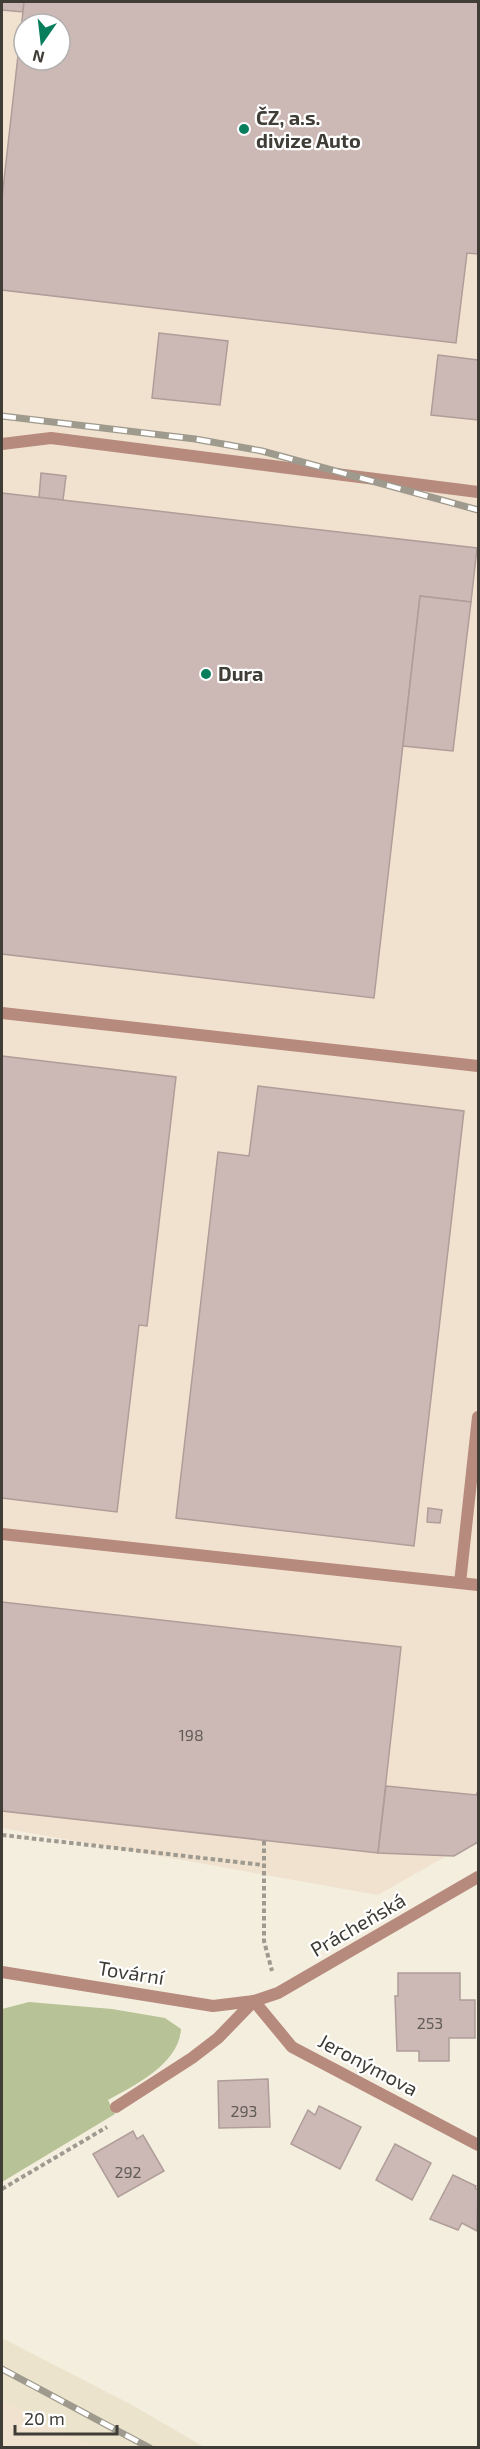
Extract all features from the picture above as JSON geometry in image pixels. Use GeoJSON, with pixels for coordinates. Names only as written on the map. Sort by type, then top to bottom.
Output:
{"type":"FeatureCollection","features":[{"type":"Feature","properties":{"kind":"street"},"geometry":{"type":"LineString","coordinates":[[2,444],[51,438],[478,492]]}},
{"type":"Feature","properties":{"kind":"street"},"geometry":{"type":"LineString","coordinates":[[2,1013],[478,1066]]}},
{"type":"Feature","properties":{"kind":"street"},"geometry":{"type":"LineString","coordinates":[[460,1583],[478,1417]]}},
{"type":"Feature","properties":{"kind":"street"},"geometry":{"type":"LineString","coordinates":[[2,1534],[478,1585]]}},
{"type":"Feature","properties":{"kind":"street","name":"Prácheňská"},"geometry":{"type":"LineString","coordinates":[[254,2001],[278,1993],[478,1878]]}},
{"type":"Feature","properties":{"kind":"street","name":"Tovární"},"geometry":{"type":"LineString","coordinates":[[2,1972],[213,2006],[254,2001]]}},
{"type":"Feature","properties":{"kind":"street"},"geometry":{"type":"LineString","coordinates":[[116,2107],[192,2058],[218,2038],[254,2001]]}},
{"type":"Feature","properties":{"kind":"street","name":"Jeronýmova"},"geometry":{"type":"LineString","coordinates":[[254,2001],[292,2047],[478,2145]]}},
{"type":"Feature","properties":{"kind":"path"},"geometry":{"type":"LineString","coordinates":[[2,1835],[263,1866]]}},
{"type":"Feature","properties":{"kind":"path"},"geometry":{"type":"LineString","coordinates":[[264,1841],[264,1941],[278,1993]]}},
{"type":"Feature","properties":{"kind":"path"},"geometry":{"type":"LineString","coordinates":[[2,2189],[123,2118],[116,2107]]}},
{"type":"Feature","properties":{"kind":"shaded area"},"geometry":{"type":"Polygon","coordinates":[[[2,2],[478,2],[478,1838],[378,1895],[2,1828],[2,2]]]}},
{"type":"Feature","properties":{"kind":"shaded area"},"geometry":{"type":"Polygon","coordinates":[[[2,2338],[132,2405],[204,2447],[92,2447],[2,2401],[2,2338]]]}},
{"type":"Feature","properties":{"kind":"shaded area"},"geometry":{"type":"Polygon","coordinates":[[[2,2401],[92,2447],[2,2447],[2,2401]]]}},
{"type":"Feature","properties":{"kind":"green space"},"geometry":{"type":"Polygon","coordinates":[[[29,2002],[112,2009],[165,2018],[181,2029],[173,2053],[164,2063],[142,2080],[108,2100],[115,2114],[2,2182],[2,2009],[29,2002]]]}},
{"type":"Feature","properties":{"kind":"building"},"geometry":{"type":"Polygon","coordinates":[[[2,2],[24,2],[23,12],[2,10],[2,2]]]}},
{"type":"Feature","properties":{"kind":"building","name":"ČZ, a.s. divize Auto"},"geometry":{"type":"Polygon","coordinates":[[[24,2],[478,2],[478,254],[467,253],[456,343],[2,290],[2,198],[16,72],[72,72],[72,12],[23,12],[24,2]]]}},
{"type":"Feature","properties":{"kind":"building"},"geometry":{"type":"Polygon","coordinates":[[[159,333],[228,341],[220,405],[152,398],[159,333]]]}},
{"type":"Feature","properties":{"kind":"building"},"geometry":{"type":"Polygon","coordinates":[[[438,355],[478,360],[478,420],[431,415],[438,355]]]}},
{"type":"Feature","properties":{"kind":"building"},"geometry":{"type":"Polygon","coordinates":[[[41,473],[66,476],[63,500],[39,498],[41,473]]]}},
{"type":"Feature","properties":{"kind":"building","name":"Dura"},"geometry":{"type":"Polygon","coordinates":[[[2,493],[477,548],[471,602],[420,596],[374,998],[2,954],[2,493]]]}},
{"type":"Feature","properties":{"kind":"building"},"geometry":{"type":"Polygon","coordinates":[[[420,596],[471,602],[453,751],[403,746],[420,596]]]}},
{"type":"Feature","properties":{"kind":"building"},"geometry":{"type":"Polygon","coordinates":[[[2,1056],[176,1077],[147,1326],[139,1325],[117,1512],[2,1498],[2,1056]]]}},
{"type":"Feature","properties":{"kind":"building"},"geometry":{"type":"Polygon","coordinates":[[[258,1086],[464,1111],[414,1546],[176,1518],[218,1152],[249,1156],[258,1086]]]}},
{"type":"Feature","properties":{"kind":"building"},"geometry":{"type":"Polygon","coordinates":[[[428,1508],[442,1510],[440,1523],[427,1522],[428,1508]]]}},
{"type":"Feature","properties":{"kind":"building"},"geometry":{"type":"Polygon","coordinates":[[[2,1602],[401,1647],[378,1853],[2,1811],[2,1602]]]}},
{"type":"Feature","properties":{"kind":"building"},"geometry":{"type":"Polygon","coordinates":[[[386,1786],[476,1795],[478,1791],[478,1842],[454,1856],[378,1853],[386,1786]]]}},
{"type":"Feature","properties":{"kind":"building"},"geometry":{"type":"Polygon","coordinates":[[[398,1973],[460,1973],[460,2000],[475,2000],[475,2038],[449,2038],[449,2061],[419,2061],[419,2051],[397,2051],[395,1996],[398,1996],[398,1973]]]}},
{"type":"Feature","properties":{"kind":"building"},"geometry":{"type":"Polygon","coordinates":[[[268,2079],[270,2127],[219,2128],[218,2081],[268,2079]]]}},
{"type":"Feature","properties":{"kind":"building"},"geometry":{"type":"Polygon","coordinates":[[[319,2106],[361,2127],[340,2169],[291,2144],[308,2110],[315,2115],[319,2106]]]}},
{"type":"Feature","properties":{"kind":"building"},"geometry":{"type":"Polygon","coordinates":[[[133,2131],[137,2139],[143,2135],[164,2171],[118,2197],[93,2154],[133,2131]]]}},
{"type":"Feature","properties":{"kind":"building"},"geometry":{"type":"Polygon","coordinates":[[[395,2144],[431,2163],[412,2200],[376,2180],[395,2144]]]}},
{"type":"Feature","properties":{"kind":"building"},"geometry":{"type":"Polygon","coordinates":[[[453,2175],[476,2186],[478,2190],[477,2231],[462,2223],[458,2230],[430,2219],[453,2175]]]}},
{"type":"Feature","properties":{"kind":"railway"},"geometry":{"type":"LineString","coordinates":[[2,416],[195,439],[262,451],[478,510]]}},
{"type":"Feature","properties":{"kind":"railway"},"geometry":{"type":"LineString","coordinates":[[2,2369],[150,2448]]}},
{"type":"Feature","properties":{"kind":"place","name":"ČZ, a.s. divize Auto"},"geometry":{"type":"Point","coordinates":[244,129]}},
{"type":"Feature","properties":{"kind":"place","name":"Dura"},"geometry":{"type":"Point","coordinates":[206,674]}}]}
